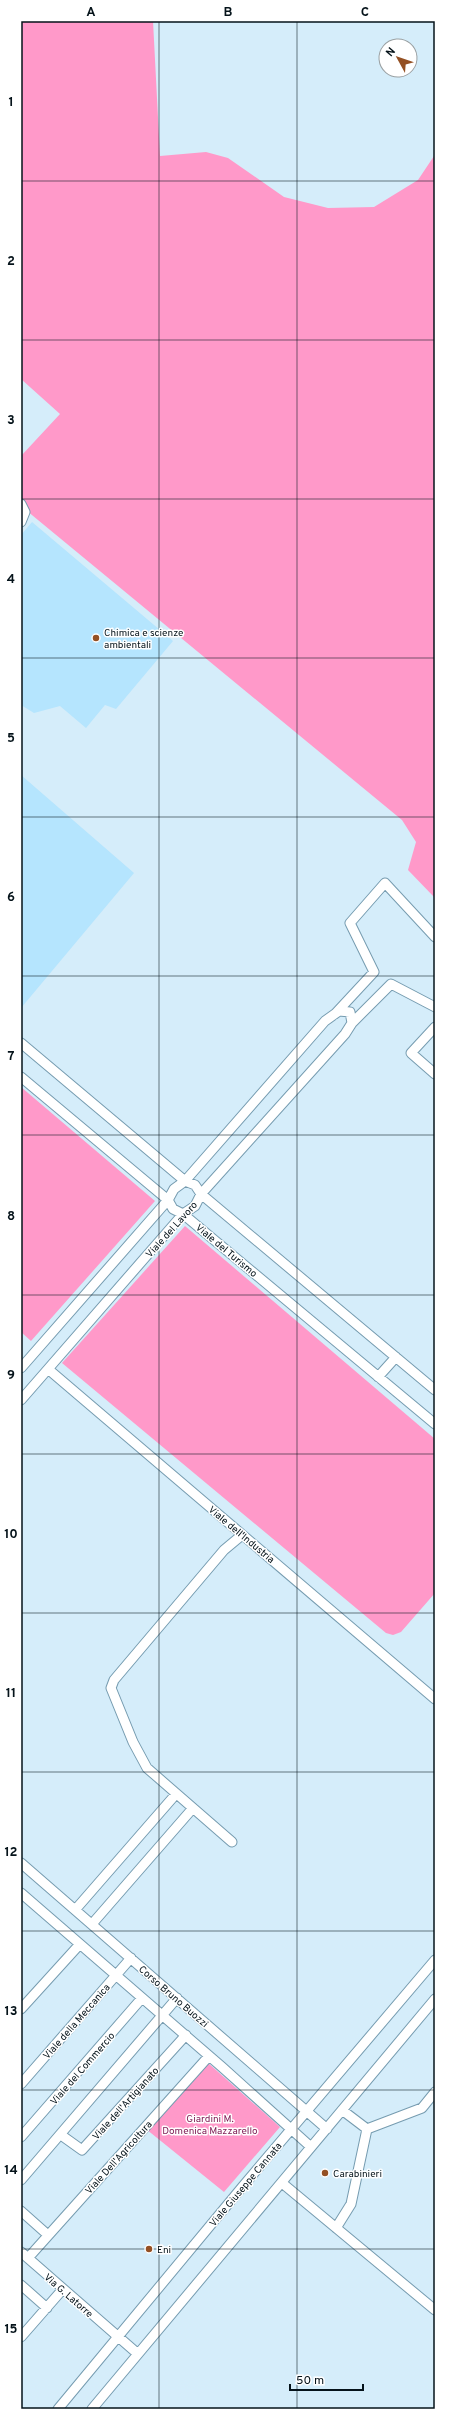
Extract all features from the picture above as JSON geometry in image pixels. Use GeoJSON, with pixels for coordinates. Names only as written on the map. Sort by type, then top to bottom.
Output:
{"type":"FeatureCollection","features":[{"type":"Feature","properties":{"kind":"street"},"geometry":{"type":"LineString","coordinates":[[21,504],[25,512],[21,522]]}},
{"type":"Feature","properties":{"kind":"street","name":"Viale del Lavoro"},"geometry":{"type":"LineString","coordinates":[[21,1368],[168,1200],[174,1189],[185,1181],[325,1021],[335,1014],[374,972],[350,923],[385,883],[435,936]]}},
{"type":"Feature","properties":{"kind":"street","name":"Viale del Lavoro"},"geometry":{"type":"LineString","coordinates":[[21,1400],[183,1214],[195,1206],[200,1194],[345,1034],[352,1023],[391,984],[435,1007]]}},
{"type":"Feature","properties":{"kind":"street"},"geometry":{"type":"LineString","coordinates":[[335,1014],[338,1011],[350,1012],[352,1023]]}},
{"type":"Feature","properties":{"kind":"street"},"geometry":{"type":"LineString","coordinates":[[433,1068],[411,1053],[435,1027]]}},
{"type":"Feature","properties":{"kind":"street"},"geometry":{"type":"LineString","coordinates":[[21,1043],[185,1181],[195,1185],[200,1194],[435,1390]]}},
{"type":"Feature","properties":{"kind":"street","name":"Viale del Turismo"},"geometry":{"type":"LineString","coordinates":[[21,1077],[168,1200],[173,1209],[183,1214],[435,1424]]}},
{"type":"Feature","properties":{"kind":"street"},"geometry":{"type":"LineString","coordinates":[[378,1377],[396,1358]]}},
{"type":"Feature","properties":{"kind":"street","name":"Viale dell'Industria"},"geometry":{"type":"LineString","coordinates":[[48,1370],[435,1699]]}},
{"type":"Feature","properties":{"kind":"street"},"geometry":{"type":"LineString","coordinates":[[232,1842],[147,1768],[133,1742],[111,1688],[114,1680],[224,1550],[242,1535]]}},
{"type":"Feature","properties":{"kind":"street"},"geometry":{"type":"LineString","coordinates":[[75,1910],[176,1794]]}},
{"type":"Feature","properties":{"kind":"street"},"geometry":{"type":"LineString","coordinates":[[92,1924],[193,1808]]}},
{"type":"Feature","properties":{"kind":"street","name":"Corso Bruno Buozzi"},"geometry":{"type":"LineString","coordinates":[[21,1863],[327,2128]]}},
{"type":"Feature","properties":{"kind":"street"},"geometry":{"type":"LineString","coordinates":[[21,1893],[162,2014],[311,2147]]}},
{"type":"Feature","properties":{"kind":"street"},"geometry":{"type":"LineString","coordinates":[[21,2009],[80,1944]]}},
{"type":"Feature","properties":{"kind":"street","name":"Viale della Meccanica"},"geometry":{"type":"LineString","coordinates":[[21,2084],[131,1958]]}},
{"type":"Feature","properties":{"kind":"street","name":"Viale Giuseppe Cannata"},"geometry":{"type":"LineString","coordinates":[[58,2409],[306,2111],[435,1960]]}},
{"type":"Feature","properties":{"kind":"street","name":"Viale del Commercio"},"geometry":{"type":"LineString","coordinates":[[21,2137],[142,1998]]}},
{"type":"Feature","properties":{"kind":"street"},"geometry":{"type":"LineString","coordinates":[[21,2180],[176,1998]]}},
{"type":"Feature","properties":{"kind":"street"},"geometry":{"type":"LineString","coordinates":[[92,2409],[435,1999]]}},
{"type":"Feature","properties":{"kind":"street","name":"Viale dell'Artigianato"},"geometry":{"type":"LineString","coordinates":[[61,2134],[82,2150],[186,2036]]}},
{"type":"Feature","properties":{"kind":"street","name":"Viale Dell'Agricoltura"},"geometry":{"type":"LineString","coordinates":[[24,2255],[48,2235],[209,2056]]}},
{"type":"Feature","properties":{"kind":"street"},"geometry":{"type":"LineString","coordinates":[[367,2129],[422,2108],[435,2092]]}},
{"type":"Feature","properties":{"kind":"street"},"geometry":{"type":"LineString","coordinates":[[342,2110],[367,2129]]}},
{"type":"Feature","properties":{"kind":"street"},"geometry":{"type":"LineString","coordinates":[[21,2127],[21,2134]]}},
{"type":"Feature","properties":{"kind":"street"},"geometry":{"type":"LineString","coordinates":[[336,2228],[351,2204],[367,2129]]}},
{"type":"Feature","properties":{"kind":"street"},"geometry":{"type":"LineString","coordinates":[[282,2183],[435,2310]]}},
{"type":"Feature","properties":{"kind":"street"},"geometry":{"type":"LineString","coordinates":[[21,2211],[48,2235]]}},
{"type":"Feature","properties":{"kind":"street","name":"Via G. Latorre"},"geometry":{"type":"LineString","coordinates":[[24,2255],[138,2354]]}},
{"type":"Feature","properties":{"kind":"street"},"geometry":{"type":"LineString","coordinates":[[21,2285],[47,2308]]}},
{"type":"Feature","properties":{"kind":"street"},"geometry":{"type":"LineString","coordinates":[[21,2337],[63,2289]]}},
{"type":"Feature","properties":{"kind":"shaded area"},"geometry":{"type":"Polygon","coordinates":[[[32,522],[173,641],[116,709],[105,705],[86,728],[60,706],[34,713],[21,705],[21,535],[32,522]]]}},
{"type":"Feature","properties":{"kind":"shaded area"},"geometry":{"type":"Polygon","coordinates":[[[21,775],[134,873],[21,1008],[21,775]]]}},
{"type":"Feature","properties":{"kind":"green space"},"geometry":{"type":"Polygon","coordinates":[[[21,21],[153,21],[160,156],[206,152],[228,158],[284,197],[328,208],[374,207],[418,180],[434,156],[435,127],[435,898],[408,870],[416,842],[402,820],[21,506],[21,456],[60,414],[21,379],[21,21]]]}},
{"type":"Feature","properties":{"kind":"green space"},"geometry":{"type":"Polygon","coordinates":[[[21,1087],[155,1201],[31,1341],[21,1332],[21,1087]]]}},
{"type":"Feature","properties":{"kind":"green space"},"geometry":{"type":"Polygon","coordinates":[[[185,1226],[435,1439],[435,1593],[401,1632],[393,1635],[386,1633],[62,1363],[185,1226]]]}},
{"type":"Feature","properties":{"kind":"green space","name":"Giardini M. Domenica Mazzarello"},"geometry":{"type":"Polygon","coordinates":[[[207,2062],[280,2127],[224,2192],[146,2129],[207,2062]]]}},
{"type":"Feature","properties":{"kind":"place","name":"Chimica e scienze ambientali"},"geometry":{"type":"Point","coordinates":[96,638]}},
{"type":"Feature","properties":{"kind":"place","name":"Carabinieri"},"geometry":{"type":"Point","coordinates":[325,2173]}},
{"type":"Feature","properties":{"kind":"place","name":"Eni"},"geometry":{"type":"Point","coordinates":[149,2249]}}]}
